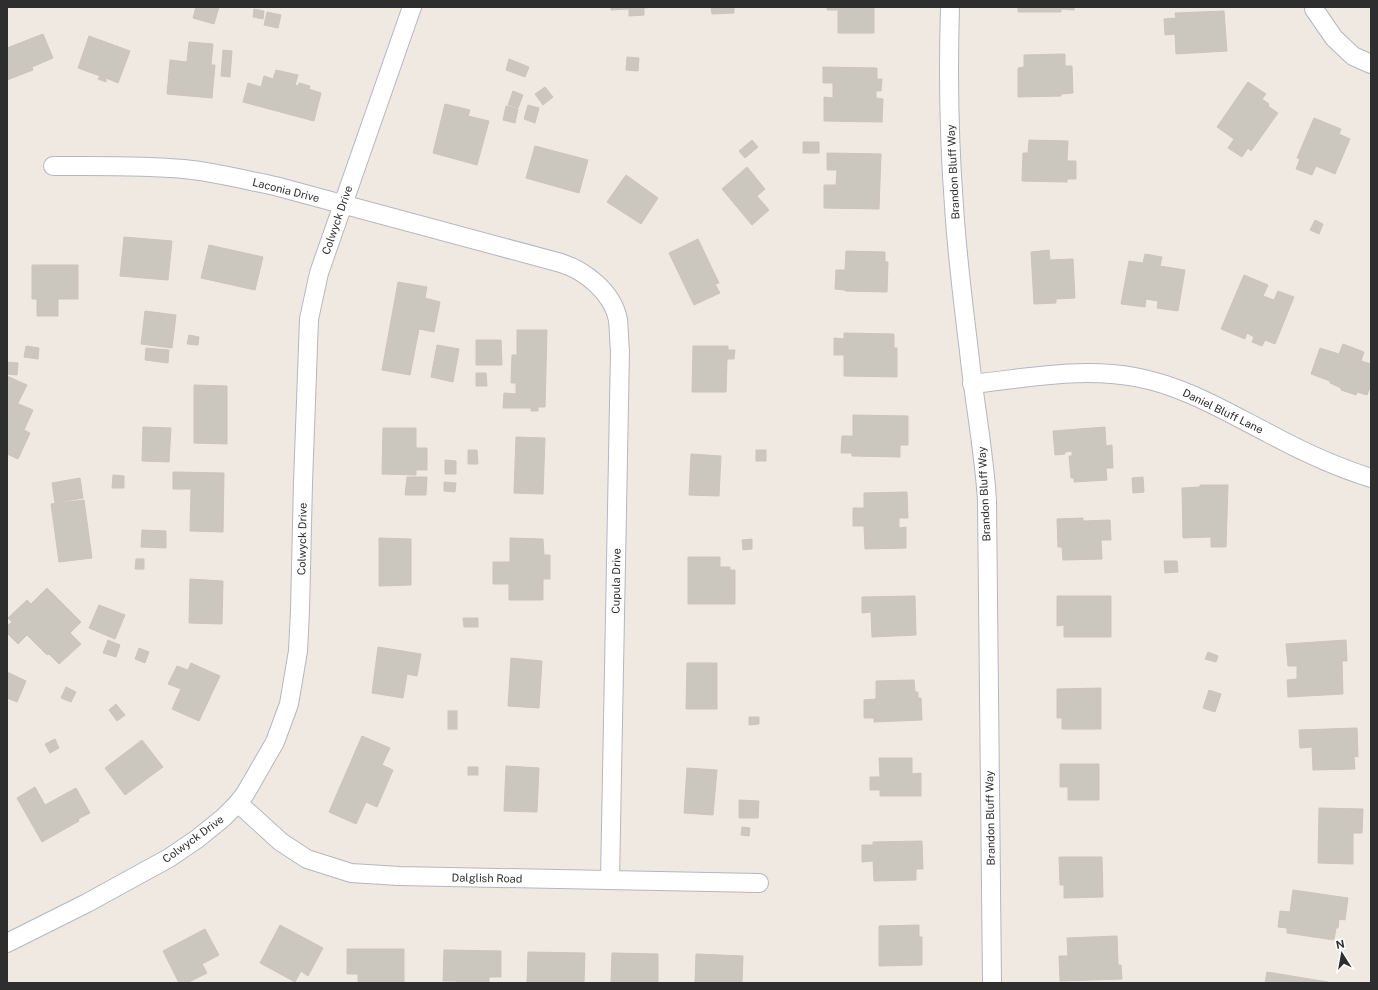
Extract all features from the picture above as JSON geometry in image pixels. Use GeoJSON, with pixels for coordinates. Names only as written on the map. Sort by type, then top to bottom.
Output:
{"type":"FeatureCollection","features":[{"type":"Feature","properties":{"kind":"street","name":"Colwyck Drive"},"geometry":{"type":"LineString","coordinates":[[7,943],[88,903],[169,858],[218,822],[238,803],[245,794],[275,742],[290,704],[298,651],[309,319],[319,273],[412,7]]}},
{"type":"Feature","properties":{"kind":"street","name":"Brandon Bluff Way"},"geometry":{"type":"LineString","coordinates":[[950,7],[948,61],[953,199],[972,384],[982,442],[987,501],[992,983]]}},
{"type":"Feature","properties":{"kind":"street"},"geometry":{"type":"LineString","coordinates":[[1314,9],[1334,38],[1353,56],[1371,64]]}},
{"type":"Feature","properties":{"kind":"street","name":"Laconia Drive"},"geometry":{"type":"LineString","coordinates":[[53,166],[138,166],[186,169],[275,186],[561,263],[575,268],[600,287]]}},
{"type":"Feature","properties":{"kind":"street","name":"Cupula Drive"},"geometry":{"type":"LineString","coordinates":[[600,287],[613,305],[618,319],[620,351],[610,880]]}},
{"type":"Feature","properties":{"kind":"street","name":"Daniel Bluff Lane"},"geometry":{"type":"LineString","coordinates":[[972,384],[1073,372],[1104,373],[1135,377],[1157,382],[1195,395],[1309,454],[1371,478]]}},
{"type":"Feature","properties":{"kind":"street","name":"Dalglish Road"},"geometry":{"type":"LineString","coordinates":[[238,803],[281,842],[307,859],[351,873],[399,876],[759,883]]}},
{"type":"Feature","properties":{"kind":"building"},"geometry":{"type":"Polygon","coordinates":[[[196,7],[219,7],[214,24],[193,18],[196,7]]]}},
{"type":"Feature","properties":{"kind":"building"},"geometry":{"type":"Polygon","coordinates":[[[611,7],[657,7],[644,8],[644,15],[629,16],[629,9],[611,10],[611,7]]]}},
{"type":"Feature","properties":{"kind":"building"},"geometry":{"type":"Polygon","coordinates":[[[711,7],[734,7],[734,13],[712,14],[711,7]]]}},
{"type":"Feature","properties":{"kind":"building"},"geometry":{"type":"Polygon","coordinates":[[[827,7],[874,7],[874,33],[838,33],[838,10],[827,10],[827,7]]]}},
{"type":"Feature","properties":{"kind":"building"},"geometry":{"type":"Polygon","coordinates":[[[1018,7],[1074,7],[1074,10],[1061,9],[1061,12],[1018,12],[1018,7]]]}},
{"type":"Feature","properties":{"kind":"building"},"geometry":{"type":"Polygon","coordinates":[[[254,9],[264,11],[263,19],[253,17],[254,9]]]}},
{"type":"Feature","properties":{"kind":"building"},"geometry":{"type":"Polygon","coordinates":[[[1224,11],[1227,51],[1176,54],[1175,34],[1165,35],[1164,19],[1176,18],[1175,13],[1224,11]]]}},
{"type":"Feature","properties":{"kind":"building"},"geometry":{"type":"Polygon","coordinates":[[[267,12],[281,15],[278,28],[264,25],[267,12]]]}},
{"type":"Feature","properties":{"kind":"building"},"geometry":{"type":"Polygon","coordinates":[[[43,34],[53,58],[32,67],[33,70],[7,80],[7,48],[43,34]]]}},
{"type":"Feature","properties":{"kind":"building"},"geometry":{"type":"Polygon","coordinates":[[[89,36],[130,51],[118,83],[106,78],[106,82],[98,79],[100,76],[78,68],[89,36]]]}},
{"type":"Feature","properties":{"kind":"building"},"geometry":{"type":"Polygon","coordinates":[[[189,42],[213,44],[211,65],[215,65],[212,98],[167,94],[170,60],[187,62],[189,42]]]}},
{"type":"Feature","properties":{"kind":"building"},"geometry":{"type":"Polygon","coordinates":[[[223,50],[232,51],[230,77],[221,76],[223,50]]]}},
{"type":"Feature","properties":{"kind":"building"},"geometry":{"type":"Polygon","coordinates":[[[1065,54],[1065,66],[1072,66],[1073,93],[1061,94],[1061,96],[1018,97],[1018,68],[1024,67],[1024,55],[1065,54]]]}},
{"type":"Feature","properties":{"kind":"building"},"geometry":{"type":"Polygon","coordinates":[[[627,57],[639,58],[638,71],[626,70],[627,57]]]}},
{"type":"Feature","properties":{"kind":"building"},"geometry":{"type":"Polygon","coordinates":[[[509,59],[529,67],[525,77],[506,70],[509,59]]]}},
{"type":"Feature","properties":{"kind":"building"},"geometry":{"type":"Polygon","coordinates":[[[823,67],[877,68],[877,79],[882,79],[881,91],[876,91],[876,98],[883,99],[882,122],[824,121],[824,97],[833,98],[833,83],[823,83],[823,67]]]}},
{"type":"Feature","properties":{"kind":"building"},"geometry":{"type":"Polygon","coordinates":[[[276,70],[298,75],[295,85],[298,86],[299,83],[310,86],[309,89],[321,93],[314,121],[243,102],[248,83],[261,87],[264,76],[273,79],[276,70]]]}},
{"type":"Feature","properties":{"kind":"building"},"geometry":{"type":"Polygon","coordinates":[[[1248,82],[1266,94],[1262,99],[1269,104],[1268,106],[1278,113],[1251,151],[1248,148],[1242,157],[1228,148],[1234,139],[1217,127],[1248,82]]]}},
{"type":"Feature","properties":{"kind":"building"},"geometry":{"type":"Polygon","coordinates":[[[545,87],[553,97],[543,105],[535,94],[545,87]]]}},
{"type":"Feature","properties":{"kind":"building"},"geometry":{"type":"Polygon","coordinates":[[[513,91],[523,95],[518,108],[508,105],[513,91]]]}},
{"type":"Feature","properties":{"kind":"building"},"geometry":{"type":"Polygon","coordinates":[[[445,104],[470,110],[468,116],[489,121],[477,165],[433,153],[445,104]]]}},
{"type":"Feature","properties":{"kind":"building"},"geometry":{"type":"Polygon","coordinates":[[[528,105],[539,108],[535,123],[524,119],[528,105]]]}},
{"type":"Feature","properties":{"kind":"building"},"geometry":{"type":"Polygon","coordinates":[[[506,106],[518,109],[515,123],[503,120],[506,106]]]}},
{"type":"Feature","properties":{"kind":"building"},"geometry":{"type":"Polygon","coordinates":[[[1314,118],[1341,129],[1339,134],[1350,139],[1335,174],[1316,166],[1312,175],[1296,169],[1300,159],[1297,158],[1314,118]]]}},
{"type":"Feature","properties":{"kind":"building"},"geometry":{"type":"Polygon","coordinates":[[[752,140],[758,147],[745,158],[739,151],[752,140]]]}},
{"type":"Feature","properties":{"kind":"building"},"geometry":{"type":"Polygon","coordinates":[[[1029,140],[1068,141],[1067,161],[1076,161],[1076,179],[1067,179],[1067,182],[1022,181],[1023,153],[1028,153],[1029,140]]]}},
{"type":"Feature","properties":{"kind":"building"},"geometry":{"type":"Polygon","coordinates":[[[803,142],[819,142],[819,153],[803,153],[803,142]]]}},
{"type":"Feature","properties":{"kind":"building"},"geometry":{"type":"Polygon","coordinates":[[[535,146],[588,160],[579,193],[526,178],[535,146]]]}},
{"type":"Feature","properties":{"kind":"building"},"geometry":{"type":"Polygon","coordinates":[[[827,153],[881,154],[879,209],[824,208],[824,185],[836,185],[837,170],[827,170],[827,153]]]}},
{"type":"Feature","properties":{"kind":"building"},"geometry":{"type":"Polygon","coordinates":[[[747,167],[765,189],[757,196],[769,210],[752,225],[722,189],[747,167]]]}},
{"type":"Feature","properties":{"kind":"building"},"geometry":{"type":"Polygon","coordinates":[[[626,175],[658,198],[641,224],[607,202],[626,175]]]}},
{"type":"Feature","properties":{"kind":"building"},"geometry":{"type":"Polygon","coordinates":[[[1315,220],[1323,224],[1319,234],[1310,230],[1315,220]]]}},
{"type":"Feature","properties":{"kind":"building"},"geometry":{"type":"Polygon","coordinates":[[[124,237],[172,241],[168,280],[120,276],[124,237]]]}},
{"type":"Feature","properties":{"kind":"building"},"geometry":{"type":"Polygon","coordinates":[[[698,239],[719,283],[715,284],[720,293],[694,305],[669,253],[698,239]]]}},
{"type":"Feature","properties":{"kind":"building"},"geometry":{"type":"Polygon","coordinates":[[[209,245],[263,257],[255,290],[201,278],[209,245]]]}},
{"type":"Feature","properties":{"kind":"building"},"geometry":{"type":"Polygon","coordinates":[[[1049,250],[1050,260],[1073,259],[1075,298],[1056,299],[1056,303],[1034,304],[1031,252],[1049,250]]]}},
{"type":"Feature","properties":{"kind":"building"},"geometry":{"type":"Polygon","coordinates":[[[846,251],[885,252],[885,262],[888,262],[887,292],[845,291],[835,289],[836,270],[845,270],[846,251]]]}},
{"type":"Feature","properties":{"kind":"building"},"geometry":{"type":"Polygon","coordinates":[[[1145,254],[1162,257],[1160,266],[1185,270],[1178,311],[1157,308],[1158,301],[1146,299],[1145,307],[1121,304],[1129,261],[1143,263],[1145,254]]]}},
{"type":"Feature","properties":{"kind":"building"},"geometry":{"type":"Polygon","coordinates":[[[32,265],[78,265],[78,299],[58,299],[58,316],[37,316],[37,299],[32,299],[32,265]]]}},
{"type":"Feature","properties":{"kind":"building"},"geometry":{"type":"Polygon","coordinates":[[[1244,275],[1268,285],[1263,296],[1274,300],[1278,291],[1294,297],[1275,344],[1265,340],[1262,346],[1252,342],[1254,337],[1247,333],[1245,339],[1221,329],[1244,275]]]}},
{"type":"Feature","properties":{"kind":"building"},"geometry":{"type":"Polygon","coordinates":[[[398,282],[427,287],[425,298],[440,302],[434,332],[419,329],[410,375],[382,370],[398,282]]]}},
{"type":"Feature","properties":{"kind":"building"},"geometry":{"type":"Polygon","coordinates":[[[145,311],[176,315],[172,348],[141,344],[145,311]]]}},
{"type":"Feature","properties":{"kind":"building"},"geometry":{"type":"Polygon","coordinates":[[[517,330],[547,330],[545,407],[538,407],[538,411],[531,411],[531,408],[503,408],[504,393],[516,394],[516,383],[511,383],[512,355],[517,355],[517,330]]]}},
{"type":"Feature","properties":{"kind":"building"},"geometry":{"type":"Polygon","coordinates":[[[844,333],[894,334],[894,348],[897,348],[897,377],[844,376],[844,355],[834,355],[834,338],[844,339],[844,333]]]}},
{"type":"Feature","properties":{"kind":"building"},"geometry":{"type":"Polygon","coordinates":[[[189,335],[199,337],[198,345],[187,344],[189,335]]]}},
{"type":"Feature","properties":{"kind":"building"},"geometry":{"type":"Polygon","coordinates":[[[476,340],[501,340],[502,365],[476,365],[476,340]]]}},
{"type":"Feature","properties":{"kind":"building"},"geometry":{"type":"Polygon","coordinates":[[[1343,344],[1364,352],[1361,361],[1371,364],[1371,385],[1367,395],[1357,392],[1356,395],[1341,390],[1341,388],[1330,383],[1330,381],[1311,374],[1320,348],[1339,354],[1343,344]]]}},
{"type":"Feature","properties":{"kind":"building"},"geometry":{"type":"Polygon","coordinates":[[[437,345],[459,349],[453,382],[431,377],[437,345]]]}},
{"type":"Feature","properties":{"kind":"building"},"geometry":{"type":"Polygon","coordinates":[[[26,346],[39,348],[38,359],[24,357],[26,346]]]}},
{"type":"Feature","properties":{"kind":"building"},"geometry":{"type":"Polygon","coordinates":[[[693,346],[728,346],[728,350],[735,350],[734,359],[727,359],[726,392],[692,392],[693,346]]]}},
{"type":"Feature","properties":{"kind":"building"},"geometry":{"type":"Polygon","coordinates":[[[146,348],[169,350],[168,363],[145,360],[146,348]]]}},
{"type":"Feature","properties":{"kind":"building"},"geometry":{"type":"Polygon","coordinates":[[[7,362],[18,363],[17,375],[7,374],[7,362]]]}},
{"type":"Feature","properties":{"kind":"building"},"geometry":{"type":"Polygon","coordinates":[[[476,373],[486,373],[487,386],[476,386],[476,373]]]}},
{"type":"Feature","properties":{"kind":"building"},"geometry":{"type":"Polygon","coordinates":[[[7,376],[27,385],[18,403],[7,398],[7,376]]]}},
{"type":"Feature","properties":{"kind":"building"},"geometry":{"type":"Polygon","coordinates":[[[194,385],[227,386],[227,444],[194,443],[194,385]]]}},
{"type":"Feature","properties":{"kind":"building"},"geometry":{"type":"Polygon","coordinates":[[[7,399],[33,410],[24,430],[30,433],[18,459],[7,454],[7,399]]]}},
{"type":"Feature","properties":{"kind":"building"},"geometry":{"type":"Polygon","coordinates":[[[853,415],[908,416],[908,445],[900,445],[900,457],[852,456],[852,453],[841,453],[842,436],[853,436],[853,415]]]}},
{"type":"Feature","properties":{"kind":"building"},"geometry":{"type":"Polygon","coordinates":[[[143,427],[171,428],[169,462],[142,461],[143,427]]]}},
{"type":"Feature","properties":{"kind":"building"},"geometry":{"type":"Polygon","coordinates":[[[1105,427],[1106,446],[1112,445],[1113,468],[1106,468],[1107,480],[1074,482],[1074,478],[1071,478],[1069,456],[1072,456],[1072,451],[1065,452],[1065,454],[1055,455],[1053,431],[1105,427]]]}},
{"type":"Feature","properties":{"kind":"building"},"geometry":{"type":"Polygon","coordinates":[[[383,428],[416,428],[416,448],[427,448],[427,470],[416,470],[416,475],[382,474],[383,428]]]}},
{"type":"Feature","properties":{"kind":"building"},"geometry":{"type":"Polygon","coordinates":[[[516,437],[545,438],[543,494],[514,493],[516,437]]]}},
{"type":"Feature","properties":{"kind":"building"},"geometry":{"type":"Polygon","coordinates":[[[468,450],[477,450],[478,464],[468,464],[468,450]]]}},
{"type":"Feature","properties":{"kind":"building"},"geometry":{"type":"Polygon","coordinates":[[[756,450],[766,450],[766,461],[756,461],[756,450]]]}},
{"type":"Feature","properties":{"kind":"building"},"geometry":{"type":"Polygon","coordinates":[[[691,454],[721,456],[719,496],[689,495],[691,454]]]}},
{"type":"Feature","properties":{"kind":"building"},"geometry":{"type":"Polygon","coordinates":[[[445,460],[456,461],[456,474],[445,474],[445,460]]]}},
{"type":"Feature","properties":{"kind":"building"},"geometry":{"type":"Polygon","coordinates":[[[173,472],[224,473],[223,532],[190,531],[191,489],[173,489],[173,472]]]}},
{"type":"Feature","properties":{"kind":"building"},"geometry":{"type":"Polygon","coordinates":[[[113,475],[124,476],[124,488],[112,488],[113,475]]]}},
{"type":"Feature","properties":{"kind":"building"},"geometry":{"type":"Polygon","coordinates":[[[407,477],[427,477],[426,495],[405,495],[407,477]]]}},
{"type":"Feature","properties":{"kind":"building"},"geometry":{"type":"Polygon","coordinates":[[[1143,477],[1144,492],[1133,493],[1132,478],[1143,477]]]}},
{"type":"Feature","properties":{"kind":"building"},"geometry":{"type":"Polygon","coordinates":[[[80,478],[83,498],[55,503],[52,483],[80,478]]]}},
{"type":"Feature","properties":{"kind":"building"},"geometry":{"type":"Polygon","coordinates":[[[444,482],[456,483],[455,492],[444,491],[444,482]]]}},
{"type":"Feature","properties":{"kind":"building"},"geometry":{"type":"Polygon","coordinates":[[[1200,485],[1228,485],[1226,547],[1211,547],[1211,537],[1183,538],[1182,488],[1200,487],[1200,485]]]}},
{"type":"Feature","properties":{"kind":"building"},"geometry":{"type":"Polygon","coordinates":[[[907,492],[908,518],[899,518],[899,528],[906,527],[906,548],[865,549],[864,526],[853,526],[853,508],[864,508],[864,493],[907,492]]]}},
{"type":"Feature","properties":{"kind":"building"},"geometry":{"type":"Polygon","coordinates":[[[84,500],[92,558],[59,562],[51,504],[84,500]]]}},
{"type":"Feature","properties":{"kind":"building"},"geometry":{"type":"Polygon","coordinates":[[[1083,518],[1083,521],[1110,520],[1111,540],[1101,540],[1102,559],[1063,560],[1062,547],[1058,547],[1057,519],[1083,518]]]}},
{"type":"Feature","properties":{"kind":"building"},"geometry":{"type":"Polygon","coordinates":[[[142,530],[166,531],[166,548],[141,547],[142,530]]]}},
{"type":"Feature","properties":{"kind":"building"},"geometry":{"type":"Polygon","coordinates":[[[379,538],[411,539],[411,585],[379,586],[379,538]]]}},
{"type":"Feature","properties":{"kind":"building"},"geometry":{"type":"Polygon","coordinates":[[[510,538],[543,539],[544,555],[550,555],[550,579],[543,579],[543,600],[509,600],[509,584],[493,584],[493,562],[510,562],[510,538]]]}},
{"type":"Feature","properties":{"kind":"building"},"geometry":{"type":"Polygon","coordinates":[[[752,539],[752,549],[743,550],[742,540],[752,539]]]}},
{"type":"Feature","properties":{"kind":"building"},"geometry":{"type":"Polygon","coordinates":[[[688,557],[720,557],[720,567],[730,567],[730,570],[735,570],[735,604],[688,604],[688,557]]]}},
{"type":"Feature","properties":{"kind":"building"},"geometry":{"type":"Polygon","coordinates":[[[136,559],[144,559],[144,569],[135,569],[136,559]]]}},
{"type":"Feature","properties":{"kind":"building"},"geometry":{"type":"Polygon","coordinates":[[[1164,561],[1177,561],[1178,572],[1165,573],[1164,561]]]}},
{"type":"Feature","properties":{"kind":"building"},"geometry":{"type":"Polygon","coordinates":[[[190,579],[223,581],[222,624],[189,623],[190,579]]]}},
{"type":"Feature","properties":{"kind":"building"},"geometry":{"type":"Polygon","coordinates":[[[47,588],[81,622],[70,633],[81,644],[59,664],[49,654],[47,655],[27,635],[18,644],[7,633],[7,626],[12,622],[8,618],[27,600],[31,604],[47,588]]]}},
{"type":"Feature","properties":{"kind":"building"},"geometry":{"type":"Polygon","coordinates":[[[915,596],[916,635],[872,637],[871,612],[862,613],[862,597],[915,596]]]}},
{"type":"Feature","properties":{"kind":"building"},"geometry":{"type":"Polygon","coordinates":[[[1057,596],[1111,596],[1111,637],[1064,637],[1064,625],[1057,626],[1057,596]]]}},
{"type":"Feature","properties":{"kind":"building"},"geometry":{"type":"Polygon","coordinates":[[[99,605],[125,615],[115,639],[89,628],[99,605]]]}},
{"type":"Feature","properties":{"kind":"building"},"geometry":{"type":"Polygon","coordinates":[[[463,618],[478,618],[478,627],[464,627],[463,618]]]}},
{"type":"Feature","properties":{"kind":"building"},"geometry":{"type":"Polygon","coordinates":[[[108,640],[120,645],[116,657],[103,653],[108,640]]]}},
{"type":"Feature","properties":{"kind":"building"},"geometry":{"type":"Polygon","coordinates":[[[1346,640],[1347,661],[1342,661],[1343,694],[1288,697],[1287,680],[1297,679],[1297,666],[1288,666],[1286,644],[1346,640]]]}},
{"type":"Feature","properties":{"kind":"building"},"geometry":{"type":"Polygon","coordinates":[[[378,647],[421,654],[417,676],[407,674],[403,698],[372,693],[378,647]]]}},
{"type":"Feature","properties":{"kind":"building"},"geometry":{"type":"Polygon","coordinates":[[[139,648],[149,652],[145,663],[135,659],[139,648]]]}},
{"type":"Feature","properties":{"kind":"building"},"geometry":{"type":"Polygon","coordinates":[[[1208,652],[1218,656],[1216,662],[1205,659],[1208,652]]]}},
{"type":"Feature","properties":{"kind":"building"},"geometry":{"type":"Polygon","coordinates":[[[511,658],[542,661],[539,708],[508,706],[511,658]]]}},
{"type":"Feature","properties":{"kind":"building"},"geometry":{"type":"Polygon","coordinates":[[[191,663],[220,676],[199,721],[172,709],[181,689],[168,684],[177,666],[188,670],[191,663]]]}},
{"type":"Feature","properties":{"kind":"building"},"geometry":{"type":"Polygon","coordinates":[[[687,663],[717,663],[717,709],[686,709],[687,663]]]}},
{"type":"Feature","properties":{"kind":"building"},"geometry":{"type":"Polygon","coordinates":[[[7,672],[26,681],[17,702],[7,698],[7,672]]]}},
{"type":"Feature","properties":{"kind":"building"},"geometry":{"type":"Polygon","coordinates":[[[914,680],[915,692],[918,692],[918,698],[921,698],[922,720],[874,722],[874,718],[864,718],[864,700],[876,699],[876,681],[914,680]]]}},
{"type":"Feature","properties":{"kind":"building"},"geometry":{"type":"Polygon","coordinates":[[[66,687],[76,692],[71,702],[61,698],[66,687]]]}},
{"type":"Feature","properties":{"kind":"building"},"geometry":{"type":"Polygon","coordinates":[[[1101,688],[1101,729],[1062,729],[1062,718],[1057,718],[1057,689],[1101,688]]]}},
{"type":"Feature","properties":{"kind":"building"},"geometry":{"type":"Polygon","coordinates":[[[1209,690],[1221,694],[1215,712],[1203,708],[1209,690]]]}},
{"type":"Feature","properties":{"kind":"building"},"geometry":{"type":"Polygon","coordinates":[[[116,704],[125,715],[117,721],[109,710],[116,704]]]}},
{"type":"Feature","properties":{"kind":"building"},"geometry":{"type":"Polygon","coordinates":[[[448,711],[457,711],[457,729],[448,729],[448,711]]]}},
{"type":"Feature","properties":{"kind":"building"},"geometry":{"type":"Polygon","coordinates":[[[749,717],[759,717],[759,724],[749,725],[749,717]]]}},
{"type":"Feature","properties":{"kind":"building"},"geometry":{"type":"Polygon","coordinates":[[[1357,728],[1358,757],[1354,756],[1355,769],[1313,770],[1312,747],[1300,748],[1299,730],[1357,728]]]}},
{"type":"Feature","properties":{"kind":"building"},"geometry":{"type":"Polygon","coordinates":[[[362,736],[390,748],[382,765],[393,770],[377,807],[366,802],[356,824],[329,812],[362,736]]]}},
{"type":"Feature","properties":{"kind":"building"},"geometry":{"type":"Polygon","coordinates":[[[55,739],[59,748],[50,753],[45,744],[55,739]]]}},
{"type":"Feature","properties":{"kind":"building"},"geometry":{"type":"Polygon","coordinates":[[[142,740],[163,767],[125,795],[105,768],[142,740]]]}},
{"type":"Feature","properties":{"kind":"building"},"geometry":{"type":"Polygon","coordinates":[[[879,758],[912,758],[912,774],[921,773],[921,796],[880,796],[880,790],[870,790],[870,777],[880,777],[879,758]]]}},
{"type":"Feature","properties":{"kind":"building"},"geometry":{"type":"Polygon","coordinates":[[[1060,764],[1099,764],[1099,800],[1068,800],[1068,787],[1060,787],[1060,764]]]}},
{"type":"Feature","properties":{"kind":"building"},"geometry":{"type":"Polygon","coordinates":[[[506,766],[539,768],[537,812],[504,811],[506,766]]]}},
{"type":"Feature","properties":{"kind":"building"},"geometry":{"type":"Polygon","coordinates":[[[468,767],[478,767],[478,775],[468,775],[468,767]]]}},
{"type":"Feature","properties":{"kind":"building"},"geometry":{"type":"Polygon","coordinates":[[[687,768],[717,770],[713,815],[684,813],[687,768]]]}},
{"type":"Feature","properties":{"kind":"building"},"geometry":{"type":"Polygon","coordinates":[[[35,787],[45,805],[76,788],[90,813],[42,842],[17,798],[35,787]]]}},
{"type":"Feature","properties":{"kind":"building"},"geometry":{"type":"Polygon","coordinates":[[[739,800],[759,801],[758,818],[739,818],[739,800]]]}},
{"type":"Feature","properties":{"kind":"building"},"geometry":{"type":"Polygon","coordinates":[[[1319,808],[1363,809],[1362,833],[1353,833],[1353,864],[1318,863],[1319,808]]]}},
{"type":"Feature","properties":{"kind":"building"},"geometry":{"type":"Polygon","coordinates":[[[742,827],[750,828],[749,836],[741,835],[742,827]]]}},
{"type":"Feature","properties":{"kind":"building"},"geometry":{"type":"Polygon","coordinates":[[[922,841],[923,869],[916,869],[916,880],[874,881],[873,861],[862,862],[862,845],[873,845],[873,842],[922,841]]]}},
{"type":"Feature","properties":{"kind":"building"},"geometry":{"type":"Polygon","coordinates":[[[1059,857],[1102,857],[1103,897],[1064,898],[1064,885],[1060,885],[1059,857]]]}},
{"type":"Feature","properties":{"kind":"building"},"geometry":{"type":"Polygon","coordinates":[[[1293,890],[1348,898],[1345,920],[1339,919],[1334,940],[1287,933],[1287,928],[1278,927],[1280,911],[1290,912],[1293,890]]]}},
{"type":"Feature","properties":{"kind":"building"},"geometry":{"type":"Polygon","coordinates":[[[280,925],[323,948],[308,976],[301,971],[295,982],[260,963],[280,925]]]}},
{"type":"Feature","properties":{"kind":"building"},"geometry":{"type":"Polygon","coordinates":[[[919,925],[919,937],[922,937],[922,965],[879,966],[879,926],[919,925]]]}},
{"type":"Feature","properties":{"kind":"building"},"geometry":{"type":"Polygon","coordinates":[[[205,929],[219,955],[202,964],[207,973],[187,983],[179,983],[163,951],[205,929]]]}},
{"type":"Feature","properties":{"kind":"building"},"geometry":{"type":"Polygon","coordinates":[[[1117,936],[1118,965],[1121,965],[1122,979],[1060,981],[1059,956],[1068,956],[1067,938],[1117,936]]]}},
{"type":"Feature","properties":{"kind":"building"},"geometry":{"type":"Polygon","coordinates":[[[347,949],[404,949],[404,983],[358,983],[358,974],[347,974],[347,949]]]}},
{"type":"Feature","properties":{"kind":"building"},"geometry":{"type":"Polygon","coordinates":[[[444,950],[501,951],[501,977],[489,977],[489,983],[456,983],[456,981],[443,981],[444,950]]]}},
{"type":"Feature","properties":{"kind":"building"},"geometry":{"type":"Polygon","coordinates":[[[528,952],[585,953],[584,983],[527,983],[528,952]]]}},
{"type":"Feature","properties":{"kind":"building"},"geometry":{"type":"Polygon","coordinates":[[[612,953],[658,954],[658,983],[611,983],[612,953]]]}},
{"type":"Feature","properties":{"kind":"building"},"geometry":{"type":"Polygon","coordinates":[[[696,954],[743,956],[742,983],[695,983],[696,954]]]}},
{"type":"Feature","properties":{"kind":"building"},"geometry":{"type":"Polygon","coordinates":[[[1267,972],[1328,982],[1328,983],[1265,983],[1267,972]]]}}]}
